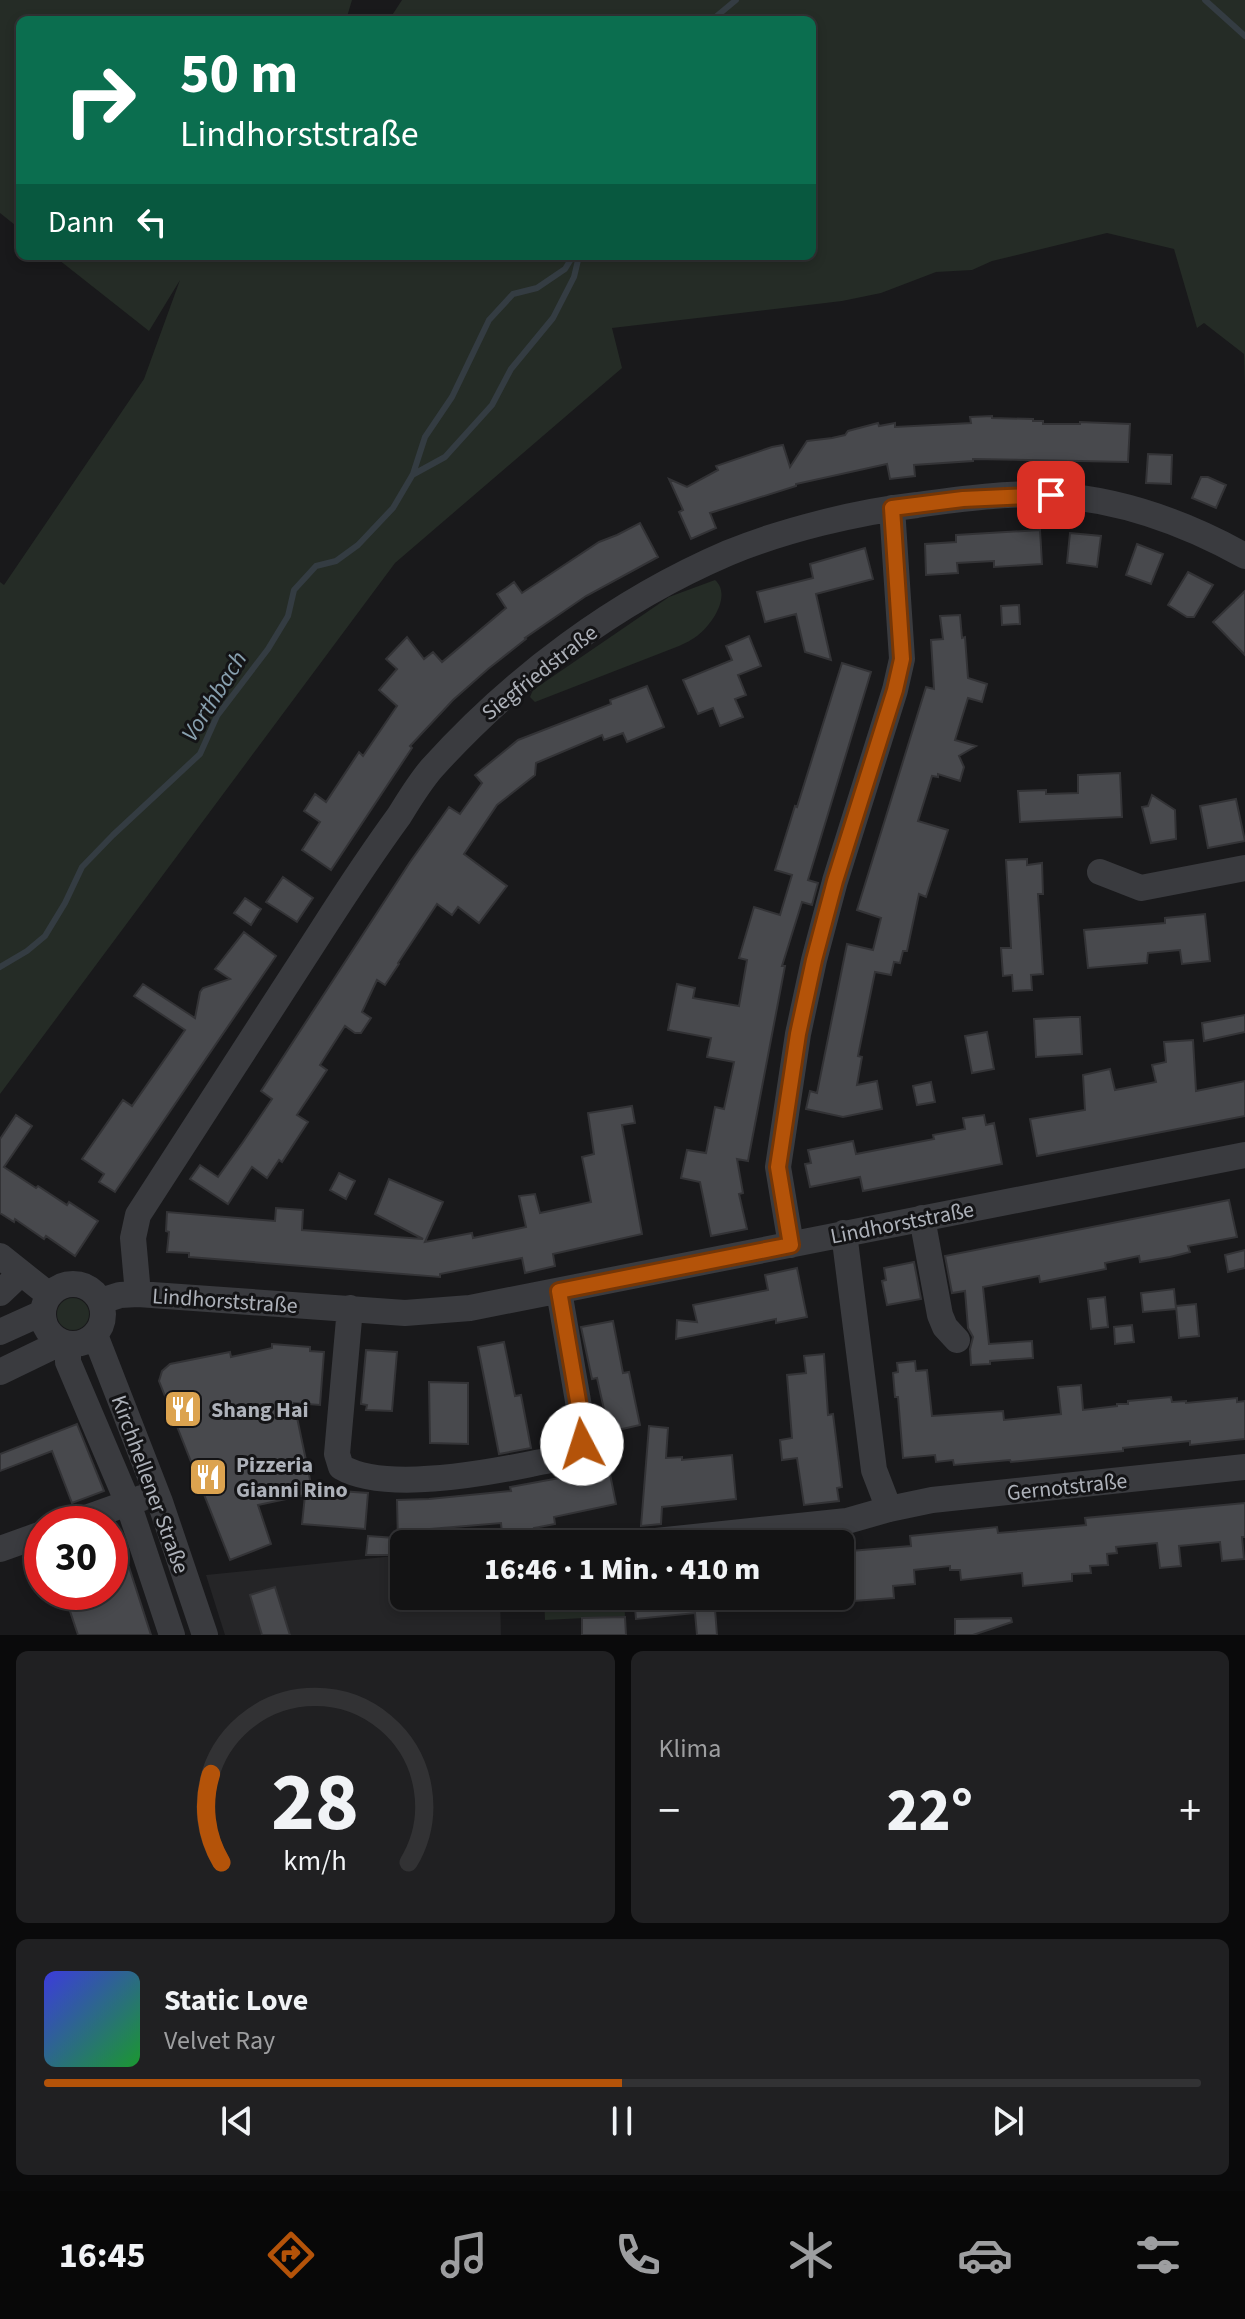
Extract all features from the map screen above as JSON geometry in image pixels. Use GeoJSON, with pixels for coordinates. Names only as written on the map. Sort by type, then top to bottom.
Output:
{"type":"FeatureCollection","features":[{"type":"Feature","properties":{"kind":"street","name":"Siegfriedstraße"},"geometry":{"type":"LineString","coordinates":[[138,1294],[133,1238],[138,1215],[369,858],[429,772],[484,714],[571,644],[643,595],[729,553],[797,530],[892,508],[963,499],[1051,495],[1106,501],[1210,536],[1245,556]]}},
{"type":"Feature","properties":{"kind":"street"},"geometry":{"type":"LineString","coordinates":[[791,1245],[778,1167],[798,1034],[835,881],[902,659],[892,508]]}},
{"type":"Feature","properties":{"kind":"street"},"geometry":{"type":"LineString","coordinates":[[1100,872],[1141,888],[1245,868]]}},
{"type":"Feature","properties":{"kind":"street","name":"Lindhorststraße"},"geometry":{"type":"LineString","coordinates":[[101,1301],[138,1294],[405,1313],[439,1312],[1245,1155]]}},
{"type":"Feature","properties":{"kind":"street"},"geometry":{"type":"LineString","coordinates":[[922,1218],[940,1315],[945,1327],[957,1340]]}},
{"type":"Feature","properties":{"kind":"street"},"geometry":{"type":"LineString","coordinates":[[844,1233],[874,1470],[889,1509]]}},
{"type":"Feature","properties":{"kind":"street"},"geometry":{"type":"LineString","coordinates":[[0,1256],[21,1273],[46,1304],[46,1329],[65,1343]]}},
{"type":"Feature","properties":{"kind":"street"},"geometry":{"type":"LineString","coordinates":[[0,1293],[21,1273]]}},
{"type":"Feature","properties":{"kind":"street"},"geometry":{"type":"LineString","coordinates":[[0,1332],[46,1304],[59,1287],[77,1283],[94,1291],[101,1301],[104,1318],[95,1335],[82,1343],[65,1343],[0,1372]]}},
{"type":"Feature","properties":{"kind":"street"},"geometry":{"type":"LineString","coordinates":[[350,1308],[337,1454],[341,1467],[352,1474],[404,1480],[441,1479],[570,1455],[582,1444],[583,1430],[559,1291]]}},
{"type":"Feature","properties":{"kind":"street","name":"Kirchhellener Straße"},"geometry":{"type":"LineString","coordinates":[[95,1335],[157,1492],[205,1635]]}},
{"type":"Feature","properties":{"kind":"street","name":"Kirchhellener Straße"},"geometry":{"type":"LineString","coordinates":[[65,1343],[68,1362],[128,1503],[172,1635]]}},
{"type":"Feature","properties":{"kind":"street","name":"Gernotstraße"},"geometry":{"type":"LineString","coordinates":[[761,1530],[847,1521],[932,1500],[1245,1467]]}},
{"type":"Feature","properties":{"kind":"street"},"geometry":{"type":"LineString","coordinates":[[120,1506],[157,1492]]}},
{"type":"Feature","properties":{"kind":"street"},"geometry":{"type":"LineString","coordinates":[[0,1549],[24,1540]]}},
{"type":"Feature","properties":{"kind":"shaded area"},"geometry":{"type":"Polygon","coordinates":[[[0,0],[352,0],[347,16],[16,16],[16,226],[0,213],[0,0]]]}},
{"type":"Feature","properties":{"kind":"shaded area"},"geometry":{"type":"Polygon","coordinates":[[[402,0],[1245,0],[1245,386],[1244,354],[1204,323],[1197,328],[1174,249],[1107,233],[992,261],[972,270],[936,272],[881,293],[842,301],[612,328],[622,368],[395,563],[0,1094],[0,582],[4,585],[144,379],[180,280],[149,331],[59,260],[816,260],[816,16],[392,16],[402,0]]]}},
{"type":"Feature","properties":{"kind":"shaded area"},"geometry":{"type":"Polygon","coordinates":[[[715,580],[721,594],[718,610],[709,625],[693,639],[535,702],[530,697],[533,690],[669,597],[715,580]]]}},
{"type":"Feature","properties":{"kind":"shaded area"},"geometry":{"type":"Polygon","coordinates":[[[73,1298],[84,1303],[89,1314],[84,1325],[73,1330],[62,1325],[57,1314],[62,1303],[73,1298]]]}},
{"type":"Feature","properties":{"kind":"shaded area"},"geometry":{"type":"Polygon","coordinates":[[[390,1556],[390,1610],[500,1610],[501,1635],[225,1635],[206,1575],[390,1556]]]}},
{"type":"Feature","properties":{"kind":"shaded area"},"geometry":{"type":"Polygon","coordinates":[[[545,1610],[625,1610],[625,1616],[545,1620],[545,1610]]]}},
{"type":"Feature","properties":{"kind":"building"},"geometry":{"type":"Polygon","coordinates":[[[970,417],[1033,419],[1043,421],[1043,424],[1130,424],[1128,462],[973,459],[914,465],[915,476],[890,479],[887,464],[796,484],[710,513],[716,528],[691,539],[679,512],[683,510],[669,479],[687,487],[718,470],[716,466],[783,445],[790,467],[807,441],[845,435],[848,431],[878,423],[879,426],[895,423],[895,427],[971,423],[970,417]]]}},
{"type":"Feature","properties":{"kind":"building"},"geometry":{"type":"Polygon","coordinates":[[[1148,454],[1172,455],[1171,484],[1146,483],[1148,454]]]}},
{"type":"Feature","properties":{"kind":"building"},"geometry":{"type":"Polygon","coordinates":[[[1201,477],[1226,485],[1216,508],[1192,498],[1201,477]]]}},
{"type":"Feature","properties":{"kind":"building"},"geometry":{"type":"Polygon","coordinates":[[[640,523],[658,557],[586,596],[525,638],[453,700],[410,746],[412,748],[331,870],[302,850],[320,822],[304,811],[315,794],[326,802],[359,752],[363,756],[397,706],[379,690],[397,669],[386,659],[407,637],[424,659],[433,652],[442,662],[506,608],[497,594],[514,582],[522,593],[599,542],[640,523]]]}},
{"type":"Feature","properties":{"kind":"building"},"geometry":{"type":"Polygon","coordinates":[[[1040,530],[1042,564],[994,567],[994,561],[957,563],[958,573],[926,575],[925,544],[956,542],[956,535],[1040,530]]]}},
{"type":"Feature","properties":{"kind":"building"},"geometry":{"type":"Polygon","coordinates":[[[1070,533],[1101,536],[1097,567],[1067,563],[1070,533]]]}},
{"type":"Feature","properties":{"kind":"building"},"geometry":{"type":"Polygon","coordinates":[[[1137,544],[1163,554],[1151,584],[1126,575],[1137,544]]]}},
{"type":"Feature","properties":{"kind":"building"},"geometry":{"type":"Polygon","coordinates":[[[865,548],[873,579],[816,594],[831,660],[805,652],[796,614],[765,622],[757,592],[813,578],[810,564],[865,548]]]}},
{"type":"Feature","properties":{"kind":"building"},"geometry":{"type":"Polygon","coordinates":[[[1188,572],[1213,585],[1194,617],[1187,617],[1168,605],[1188,572]]]}},
{"type":"Feature","properties":{"kind":"building"},"geometry":{"type":"Polygon","coordinates":[[[1245,591],[1245,655],[1213,622],[1245,591]]]}},
{"type":"Feature","properties":{"kind":"building"},"geometry":{"type":"Polygon","coordinates":[[[1019,605],[1020,624],[1002,625],[1001,606],[1019,605]]]}},
{"type":"Feature","properties":{"kind":"building"},"geometry":{"type":"Polygon","coordinates":[[[960,615],[968,678],[987,684],[982,702],[968,698],[955,740],[976,746],[959,756],[964,767],[960,781],[938,774],[938,777],[932,776],[918,821],[948,830],[926,897],[919,894],[907,951],[903,951],[900,963],[894,962],[891,975],[875,972],[858,1056],[862,1057],[857,1085],[877,1081],[882,1109],[843,1117],[806,1109],[810,1091],[817,1093],[847,944],[873,950],[881,918],[857,910],[926,687],[934,689],[931,640],[943,639],[940,616],[960,615]]]}},
{"type":"Feature","properties":{"kind":"building"},"geometry":{"type":"Polygon","coordinates":[[[749,636],[761,666],[738,675],[746,695],[735,699],[743,717],[720,726],[713,708],[698,714],[683,680],[732,660],[726,646],[749,636]]]}},
{"type":"Feature","properties":{"kind":"building"},"geometry":{"type":"Polygon","coordinates":[[[842,663],[871,672],[808,880],[818,883],[812,905],[802,902],[782,966],[785,966],[748,1161],[737,1159],[743,1193],[739,1194],[747,1229],[711,1236],[700,1182],[681,1178],[687,1150],[706,1153],[715,1107],[724,1109],[734,1062],[707,1057],[711,1038],[668,1030],[677,984],[695,988],[693,998],[739,1006],[747,960],[739,958],[754,907],[780,915],[792,875],[775,870],[842,663]]]}},
{"type":"Feature","properties":{"kind":"building"},"geometry":{"type":"Polygon","coordinates":[[[647,686],[664,727],[627,742],[623,733],[604,740],[602,735],[536,763],[535,775],[497,805],[464,854],[507,886],[479,923],[458,907],[452,915],[437,904],[385,985],[377,980],[362,1012],[371,1018],[361,1033],[355,1033],[345,1026],[320,1065],[327,1070],[297,1115],[308,1122],[282,1162],[279,1160],[267,1178],[252,1167],[228,1204],[190,1179],[200,1165],[218,1177],[243,1142],[272,1099],[261,1091],[449,807],[460,814],[482,783],[475,775],[518,740],[611,704],[610,700],[647,686]]]}},
{"type":"Feature","properties":{"kind":"building"},"geometry":{"type":"Polygon","coordinates":[[[1120,773],[1122,817],[1020,822],[1018,791],[1078,793],[1078,775],[1120,773]]]}},
{"type":"Feature","properties":{"kind":"building"},"geometry":{"type":"Polygon","coordinates":[[[1152,795],[1175,810],[1176,839],[1151,843],[1142,807],[1148,806],[1152,795]]]}},
{"type":"Feature","properties":{"kind":"building"},"geometry":{"type":"Polygon","coordinates":[[[1236,799],[1245,841],[1208,848],[1200,806],[1236,799]]]}},
{"type":"Feature","properties":{"kind":"building"},"geometry":{"type":"Polygon","coordinates":[[[1027,859],[1027,865],[1042,863],[1043,894],[1038,894],[1043,974],[1031,975],[1032,990],[1013,991],[1012,975],[1003,976],[1001,948],[1011,948],[1006,860],[1027,859]]]}},
{"type":"Feature","properties":{"kind":"building"},"geometry":{"type":"Polygon","coordinates":[[[283,877],[313,898],[297,922],[266,902],[283,877]]]}},
{"type":"Feature","properties":{"kind":"building"},"geometry":{"type":"Polygon","coordinates":[[[245,898],[261,909],[251,925],[234,913],[245,898]]]}},
{"type":"Feature","properties":{"kind":"building"},"geometry":{"type":"Polygon","coordinates":[[[1205,914],[1210,961],[1182,964],[1180,950],[1148,953],[1147,963],[1088,968],[1084,930],[1165,923],[1165,918],[1205,914]]]}},
{"type":"Feature","properties":{"kind":"building"},"geometry":{"type":"Polygon","coordinates":[[[244,932],[276,956],[115,1192],[99,1182],[104,1174],[82,1159],[123,1100],[132,1106],[185,1030],[134,996],[143,984],[195,1018],[203,988],[230,979],[215,969],[244,932]]]}},
{"type":"Feature","properties":{"kind":"building"},"geometry":{"type":"Polygon","coordinates":[[[1245,1015],[1245,1032],[1204,1041],[1202,1023],[1245,1015]]]}},
{"type":"Feature","properties":{"kind":"building"},"geometry":{"type":"Polygon","coordinates":[[[1080,1017],[1082,1054],[1036,1057],[1034,1019],[1080,1017]]]}},
{"type":"Feature","properties":{"kind":"building"},"geometry":{"type":"Polygon","coordinates":[[[987,1032],[994,1069],[972,1073],[965,1036],[987,1032]]]}},
{"type":"Feature","properties":{"kind":"building"},"geometry":{"type":"Polygon","coordinates":[[[1193,1040],[1196,1091],[1245,1081],[1245,1116],[1037,1156],[1030,1119],[1085,1110],[1083,1075],[1110,1069],[1115,1090],[1156,1082],[1152,1065],[1166,1062],[1164,1042],[1193,1040]]]}},
{"type":"Feature","properties":{"kind":"building"},"geometry":{"type":"Polygon","coordinates":[[[931,1082],[935,1102],[917,1105],[913,1086],[931,1082]]]}},
{"type":"Feature","properties":{"kind":"building"},"geometry":{"type":"Polygon","coordinates":[[[632,1106],[635,1123],[622,1125],[642,1234],[553,1254],[555,1266],[525,1273],[522,1258],[440,1274],[440,1277],[189,1257],[189,1253],[167,1252],[167,1212],[275,1221],[276,1208],[303,1210],[302,1230],[423,1239],[375,1214],[389,1179],[443,1202],[425,1242],[472,1233],[473,1238],[526,1227],[519,1196],[535,1194],[540,1213],[591,1202],[582,1157],[594,1154],[588,1113],[632,1106]]]}},
{"type":"Feature","properties":{"kind":"building"},"geometry":{"type":"Polygon","coordinates":[[[16,1115],[32,1126],[4,1167],[98,1221],[75,1256],[46,1236],[44,1239],[15,1219],[14,1222],[0,1213],[0,1139],[16,1115]]]}},
{"type":"Feature","properties":{"kind":"building"},"geometry":{"type":"Polygon","coordinates":[[[984,1115],[986,1125],[994,1123],[1002,1164],[863,1191],[860,1177],[810,1187],[805,1164],[811,1163],[808,1150],[853,1141],[856,1154],[934,1139],[933,1135],[965,1129],[963,1118],[984,1115]]]}},
{"type":"Feature","properties":{"kind":"building"},"geometry":{"type":"Polygon","coordinates":[[[339,1173],[355,1181],[346,1199],[330,1190],[339,1173]]]}},
{"type":"Feature","properties":{"kind":"building"},"geometry":{"type":"Polygon","coordinates":[[[1229,1200],[1237,1237],[1188,1246],[1190,1252],[1170,1257],[1140,1262],[1139,1256],[1105,1263],[1106,1269],[1040,1282],[1039,1276],[983,1287],[989,1344],[1032,1341],[1033,1358],[971,1365],[973,1337],[968,1328],[965,1291],[952,1293],[945,1256],[1229,1200]]]}},
{"type":"Feature","properties":{"kind":"building"},"geometry":{"type":"Polygon","coordinates":[[[1245,1250],[1245,1268],[1228,1272],[1225,1255],[1245,1250]]]}},
{"type":"Feature","properties":{"kind":"building"},"geometry":{"type":"Polygon","coordinates":[[[914,1262],[921,1299],[887,1305],[882,1281],[886,1280],[884,1268],[914,1262]]]}},
{"type":"Feature","properties":{"kind":"building"},"geometry":{"type":"Polygon","coordinates":[[[797,1268],[807,1317],[776,1323],[776,1319],[676,1339],[677,1320],[697,1322],[693,1305],[768,1290],[765,1275],[797,1268]]]}},
{"type":"Feature","properties":{"kind":"building"},"geometry":{"type":"Polygon","coordinates":[[[1174,1289],[1176,1309],[1143,1312],[1141,1293],[1174,1289]]]}},
{"type":"Feature","properties":{"kind":"building"},"geometry":{"type":"Polygon","coordinates":[[[1105,1297],[1108,1327],[1091,1329],[1088,1299],[1105,1297]]]}},
{"type":"Feature","properties":{"kind":"building"},"geometry":{"type":"Polygon","coordinates":[[[1196,1304],[1199,1336],[1179,1338],[1176,1306],[1196,1304]]]}},
{"type":"Feature","properties":{"kind":"building"},"geometry":{"type":"Polygon","coordinates":[[[613,1321],[623,1373],[629,1372],[640,1425],[609,1432],[597,1378],[592,1379],[581,1327],[613,1321]]]}},
{"type":"Feature","properties":{"kind":"building"},"geometry":{"type":"Polygon","coordinates":[[[1132,1325],[1134,1342],[1115,1344],[1114,1327],[1132,1325]]]}},
{"type":"Feature","properties":{"kind":"building"},"geometry":{"type":"Polygon","coordinates":[[[504,1342],[515,1396],[521,1395],[531,1448],[499,1454],[478,1347],[504,1342]]]}},
{"type":"Feature","properties":{"kind":"building"},"geometry":{"type":"Polygon","coordinates":[[[272,1344],[310,1347],[310,1351],[324,1352],[320,1405],[294,1403],[312,1489],[368,1493],[365,1529],[302,1524],[305,1495],[258,1505],[271,1544],[230,1560],[159,1381],[162,1371],[170,1364],[230,1352],[231,1357],[272,1348],[272,1344]]]}},
{"type":"Feature","properties":{"kind":"building"},"geometry":{"type":"Polygon","coordinates":[[[366,1350],[397,1352],[392,1411],[366,1410],[367,1405],[361,1404],[366,1350]]]}},
{"type":"Feature","properties":{"kind":"building"},"geometry":{"type":"Polygon","coordinates":[[[824,1354],[828,1415],[833,1414],[842,1487],[837,1488],[839,1501],[804,1505],[797,1458],[782,1460],[780,1440],[792,1438],[787,1375],[806,1373],[804,1356],[824,1354]]]}},
{"type":"Feature","properties":{"kind":"building"},"geometry":{"type":"Polygon","coordinates":[[[915,1361],[916,1371],[927,1370],[932,1416],[1003,1411],[1004,1420],[1061,1414],[1058,1387],[1081,1385],[1083,1410],[1171,1397],[1172,1402],[1186,1403],[1237,1398],[1237,1402],[1245,1401],[1245,1439],[1190,1445],[1190,1441],[1011,1462],[954,1465],[953,1460],[936,1462],[935,1455],[903,1458],[893,1373],[898,1372],[897,1363],[915,1361]]]}},
{"type":"Feature","properties":{"kind":"building"},"geometry":{"type":"Polygon","coordinates":[[[429,1382],[468,1383],[468,1444],[430,1443],[429,1382]]]}},
{"type":"Feature","properties":{"kind":"building"},"geometry":{"type":"Polygon","coordinates":[[[77,1424],[104,1491],[72,1503],[52,1451],[0,1471],[0,1454],[77,1424]]]}},
{"type":"Feature","properties":{"kind":"building"},"geometry":{"type":"Polygon","coordinates":[[[649,1426],[668,1428],[666,1458],[682,1457],[682,1460],[732,1455],[736,1499],[662,1507],[661,1524],[641,1526],[649,1426]]]}},
{"type":"Feature","properties":{"kind":"building"},"geometry":{"type":"Polygon","coordinates":[[[609,1469],[616,1504],[554,1517],[555,1524],[534,1530],[502,1530],[501,1523],[398,1530],[397,1500],[511,1491],[510,1487],[609,1469]]]}},
{"type":"Feature","properties":{"kind":"building"},"geometry":{"type":"Polygon","coordinates":[[[1245,1503],[1244,1559],[1222,1561],[1220,1542],[1179,1546],[1181,1566],[1160,1568],[1157,1543],[1116,1547],[1117,1553],[1107,1554],[1108,1565],[1090,1566],[1091,1573],[1072,1574],[1072,1581],[1023,1586],[1022,1573],[961,1580],[960,1570],[950,1570],[950,1566],[914,1570],[915,1584],[893,1586],[894,1598],[854,1601],[854,1551],[911,1546],[910,1536],[997,1527],[998,1533],[1086,1525],[1085,1518],[1245,1503]]]}},
{"type":"Feature","properties":{"kind":"building"},"geometry":{"type":"Polygon","coordinates":[[[368,1536],[390,1538],[390,1555],[366,1555],[368,1536]]]}},
{"type":"Feature","properties":{"kind":"building"},"geometry":{"type":"Polygon","coordinates":[[[128,1567],[151,1635],[78,1635],[70,1610],[128,1610],[128,1567]]]}},
{"type":"Feature","properties":{"kind":"building"},"geometry":{"type":"Polygon","coordinates":[[[275,1587],[290,1635],[262,1635],[250,1595],[275,1587]]]}},
{"type":"Feature","properties":{"kind":"building"},"geometry":{"type":"Polygon","coordinates":[[[635,1610],[715,1610],[717,1635],[697,1635],[695,1613],[636,1619],[635,1610]]]}},
{"type":"Feature","properties":{"kind":"building"},"geometry":{"type":"Polygon","coordinates":[[[625,1617],[626,1635],[582,1635],[582,1618],[625,1617]]]}},
{"type":"Feature","properties":{"kind":"building"},"geometry":{"type":"Polygon","coordinates":[[[1011,1618],[1012,1622],[973,1635],[955,1635],[955,1619],[1011,1618]]]}},
{"type":"Feature","properties":{"kind":"waterway","name":"Vorthbach"},"geometry":{"type":"LineString","coordinates":[[717,16],[736,0]]}},
{"type":"Feature","properties":{"kind":"waterway"},"geometry":{"type":"LineString","coordinates":[[1205,0],[1245,36]]}},
{"type":"Feature","properties":{"kind":"waterway","name":"Vorthbach"},"geometry":{"type":"LineString","coordinates":[[0,967],[45,936],[82,867],[200,754],[217,716],[268,649],[288,616],[294,590],[316,566],[336,561],[358,545],[393,508],[413,474],[425,437],[452,397],[489,320],[513,294],[537,288],[565,269],[571,260]]}},
{"type":"Feature","properties":{"kind":"waterway","name":"Vorthbach"},"geometry":{"type":"LineString","coordinates":[[414,474],[445,457],[492,405],[511,369],[553,318],[574,277],[578,260]]}},
{"type":"Feature","properties":{"kind":"place","name":"Shang Hai"},"geometry":{"type":"Point","coordinates":[183,1409]}},
{"type":"Feature","properties":{"kind":"place","name":"Pizzeria Gianni Rino"},"geometry":{"type":"Point","coordinates":[208,1477]}},
{"type":"Feature","properties":{"kind":"route"},"geometry":{"type":"LineString","coordinates":[[582,1444],[583,1430],[559,1291],[791,1245],[778,1167],[798,1034],[835,881],[902,659],[892,508],[963,499],[1051,495]]}}]}
